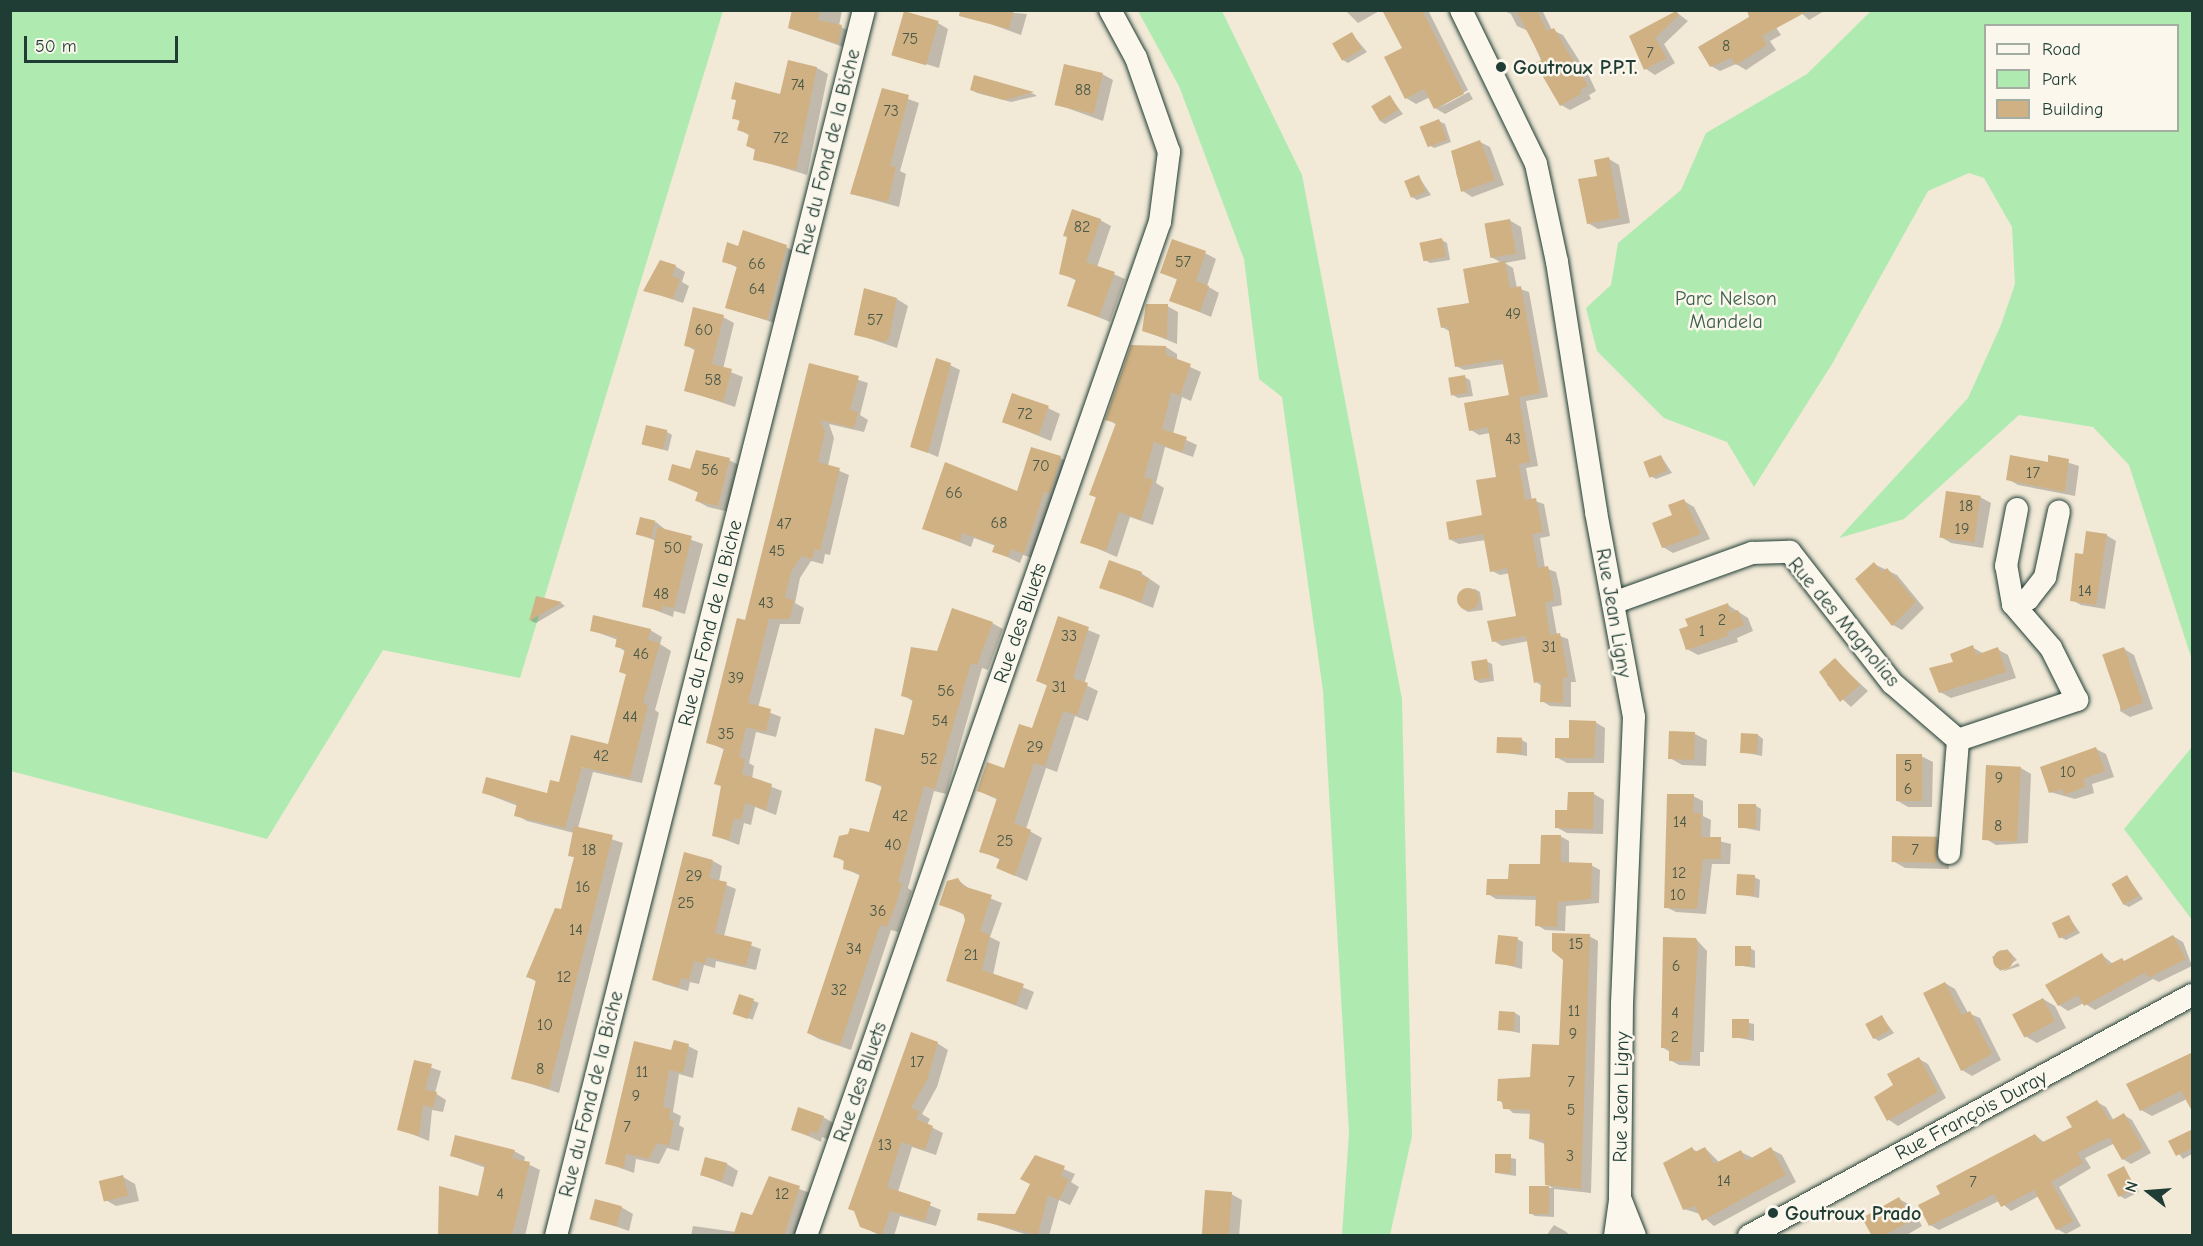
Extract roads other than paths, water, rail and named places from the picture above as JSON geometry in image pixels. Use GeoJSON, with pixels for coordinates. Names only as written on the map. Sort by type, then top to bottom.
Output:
{"type":"FeatureCollection","features":[{"type":"Feature","properties":{"kind":"street","name":"Rue du Fond de la Biche"},"geometry":{"type":"LineString","coordinates":[[556,1236],[864,10]]}},
{"type":"Feature","properties":{"kind":"street","name":"Rue des Bluets"},"geometry":{"type":"LineString","coordinates":[[806,1236],[1160,222],[1169,153],[1136,58],[1110,10]]}},
{"type":"Feature","properties":{"kind":"street","name":"Rue Jean Ligny"},"geometry":{"type":"LineString","coordinates":[[1461,10],[1536,164],[1557,262],[1612,603],[1634,717],[1622,1003],[1620,1198],[1635,1236]]}},
{"type":"Feature","properties":{"kind":"street"},"geometry":{"type":"LineString","coordinates":[[1949,852],[1958,740],[2077,700],[2051,648],[2013,604],[2006,566],[2017,509]]}},
{"type":"Feature","properties":{"kind":"street"},"geometry":{"type":"LineString","coordinates":[[2013,604],[2028,598],[2045,577],[2059,511]]}},
{"type":"Feature","properties":{"kind":"street","name":"Rue des Magnolias"},"geometry":{"type":"LineString","coordinates":[[1612,603],[1752,553],[1790,552],[1892,683],[1958,740]]}},
{"type":"Feature","properties":{"kind":"street","name":"Rue François Duray"},"geometry":{"type":"LineString","coordinates":[[1749,1236],[2193,995]]}},
{"type":"Feature","properties":{"kind":"street"},"geometry":{"type":"LineString","coordinates":[[1615,1236],[1620,1198]]}},
{"type":"Feature","properties":{"kind":"place","name":"Goutroux P.P.T."},"geometry":{"type":"Point","coordinates":[1501,67]}},
{"type":"Feature","properties":{"kind":"place","name":"Goutroux Prado"},"geometry":{"type":"Point","coordinates":[1773,1213]}},
{"type":"Feature","properties":{"kind":"park label","name":"Parc Nelson Mandela"},"geometry":{"type":"Point","coordinates":[1726,310]}}]}
